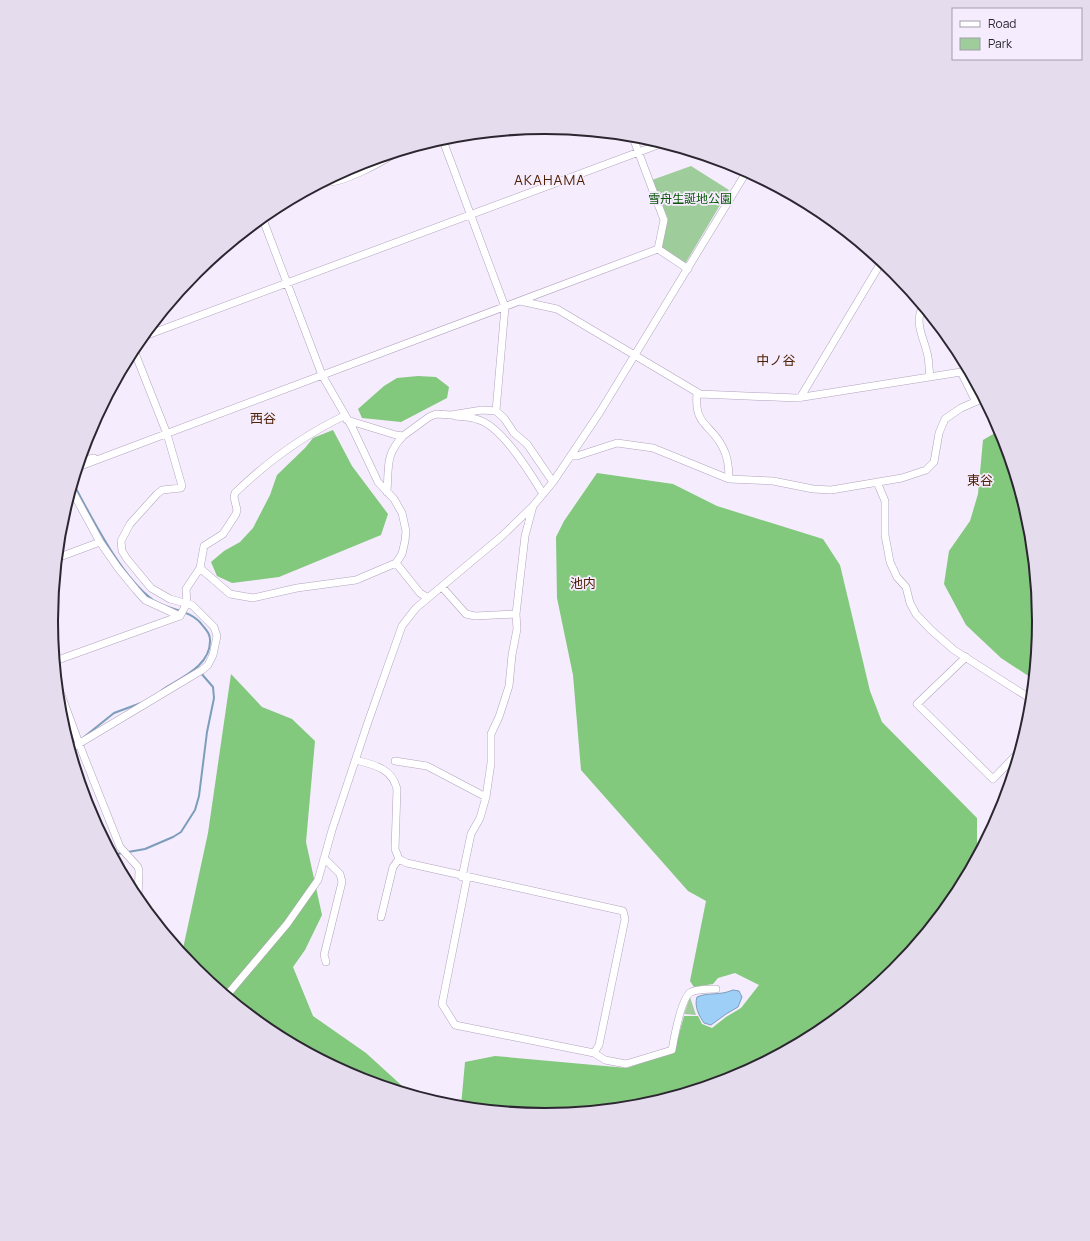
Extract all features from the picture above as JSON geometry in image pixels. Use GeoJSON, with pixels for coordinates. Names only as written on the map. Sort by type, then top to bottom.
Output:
{"type":"FeatureCollection","features":[{"type":"Feature","properties":{"kind":"street"},"geometry":{"type":"LineString","coordinates":[[635,142],[664,220],[658,249]]}},
{"type":"Feature","properties":{"kind":"street"},"geometry":{"type":"LineString","coordinates":[[444,144],[505,307],[496,411]]}},
{"type":"Feature","properties":{"kind":"street"},"geometry":{"type":"LineString","coordinates":[[152,333],[653,146]]}},
{"type":"Feature","properties":{"kind":"street"},"geometry":{"type":"LineString","coordinates":[[345,177],[376,166],[385,160]]}},
{"type":"Feature","properties":{"kind":"street"},"geometry":{"type":"LineString","coordinates":[[229,991],[303,903],[318,880],[368,722],[402,626],[416,608],[442,588],[502,536],[533,506],[553,482],[635,355],[744,177]]}},
{"type":"Feature","properties":{"kind":"street"},"geometry":{"type":"LineString","coordinates":[[200,568],[230,594],[253,598],[297,588],[356,580],[396,563],[403,548],[406,526],[399,506],[378,482],[346,418],[322,375],[264,223]]}},
{"type":"Feature","properties":{"kind":"street"},"geometry":{"type":"LineString","coordinates":[[658,249],[688,269]]}},
{"type":"Feature","properties":{"kind":"street"},"geometry":{"type":"LineString","coordinates":[[84,465],[658,249]]}},
{"type":"Feature","properties":{"kind":"street"},"geometry":{"type":"LineString","coordinates":[[800,398],[879,266]]}},
{"type":"Feature","properties":{"kind":"street"},"geometry":{"type":"LineString","coordinates":[[519,301],[557,309],[697,393],[800,398],[963,370]]}},
{"type":"Feature","properties":{"kind":"street"},"geometry":{"type":"LineString","coordinates":[[921,311],[918,316],[921,337],[928,356],[930,376]]}},
{"type":"Feature","properties":{"kind":"street"},"geometry":{"type":"LineString","coordinates":[[136,356],[167,434],[182,486],[181,488],[162,490],[157,494],[130,524],[121,541],[122,551],[126,559],[151,588],[170,599],[184,610]]}},
{"type":"Feature","properties":{"kind":"street"},"geometry":{"type":"LineString","coordinates":[[966,375],[975,400]]}},
{"type":"Feature","properties":{"kind":"street"},"geometry":{"type":"LineString","coordinates":[[697,393],[697,414],[700,421],[715,436],[723,448],[728,467],[729,479]]}},
{"type":"Feature","properties":{"kind":"street"},"geometry":{"type":"LineString","coordinates":[[571,456],[581,455],[617,443],[653,448],[729,479],[773,481],[813,489],[831,490],[902,478],[926,470],[934,462],[940,433],[946,419],[953,412],[979,399]]}},
{"type":"Feature","properties":{"kind":"street"},"geometry":{"type":"LineString","coordinates":[[451,415],[482,410],[496,411],[504,418],[514,433],[527,444],[553,482]]}},
{"type":"Feature","properties":{"kind":"street"},"geometry":{"type":"LineString","coordinates":[[387,492],[388,462],[390,453],[394,446],[404,436],[429,417],[436,414],[480,420],[488,424],[518,455],[543,494]]}},
{"type":"Feature","properties":{"kind":"street"},"geometry":{"type":"LineString","coordinates":[[184,610],[186,589],[200,568],[204,546],[223,534],[236,514],[235,493],[269,462],[313,431],[346,418],[396,435],[404,436]]}},
{"type":"Feature","properties":{"kind":"street"},"geometry":{"type":"LineString","coordinates":[[86,459],[94,458],[96,460]]}},
{"type":"Feature","properties":{"kind":"street"},"geometry":{"type":"LineString","coordinates":[[877,482],[885,501],[886,543],[890,562],[894,573],[906,587],[910,603],[916,614],[944,642],[1026,696]]}},
{"type":"Feature","properties":{"kind":"street"},"geometry":{"type":"LineString","coordinates":[[75,496],[100,542],[118,568],[145,600],[184,610]]}},
{"type":"Feature","properties":{"kind":"street"},"geometry":{"type":"LineString","coordinates":[[533,506],[524,536],[516,614],[517,629],[512,655],[509,686],[499,717],[491,734],[491,763],[486,797],[480,818],[471,834],[442,1004],[454,1025],[594,1053],[605,1060],[626,1064],[672,1050],[682,1009],[689,994],[692,991],[716,988]]}},
{"type":"Feature","properties":{"kind":"street"},"geometry":{"type":"LineString","coordinates":[[62,556],[100,542]]}},
{"type":"Feature","properties":{"kind":"street"},"geometry":{"type":"LineString","coordinates":[[396,563],[420,593],[428,598]]}},
{"type":"Feature","properties":{"kind":"street"},"geometry":{"type":"LineString","coordinates":[[442,588],[466,614],[475,616],[516,614]]}},
{"type":"Feature","properties":{"kind":"street"},"geometry":{"type":"LineString","coordinates":[[60,659],[184,610],[192,605],[216,631],[217,636],[213,655],[208,664],[200,672],[74,745]]}},
{"type":"Feature","properties":{"kind":"street"},"geometry":{"type":"LineString","coordinates":[[966,657],[917,704],[993,779],[1011,760]]}},
{"type":"Feature","properties":{"kind":"street"},"geometry":{"type":"LineString","coordinates":[[66,708],[78,742],[124,853],[138,867],[139,871],[136,885]]}},
{"type":"Feature","properties":{"kind":"street"},"geometry":{"type":"LineString","coordinates":[[356,760],[386,770],[395,781],[397,789],[394,849],[399,859],[414,866],[623,911],[625,914],[623,926],[599,1045],[594,1053]]}},
{"type":"Feature","properties":{"kind":"street"},"geometry":{"type":"LineString","coordinates":[[394,761],[426,766],[486,797]]}},
{"type":"Feature","properties":{"kind":"street"},"geometry":{"type":"LineString","coordinates":[[324,858],[340,874],[342,882],[324,955],[326,962]]}},
{"type":"Feature","properties":{"kind":"street"},"geometry":{"type":"LineString","coordinates":[[381,917],[393,867],[399,859]]}},
{"type":"Feature","properties":{"kind":"green space","name":"雪舟生誕地公園"},"geometry":{"type":"Polygon","coordinates":[[[691,166],[729,190],[685,264],[661,248],[668,219],[652,180],[691,166]]]}},
{"type":"Feature","properties":{"kind":"green space"},"geometry":{"type":"Polygon","coordinates":[[[418,376],[436,377],[449,387],[447,398],[401,422],[362,418],[358,409],[384,386],[397,378],[418,376]]]}},
{"type":"Feature","properties":{"kind":"green space"},"geometry":{"type":"Polygon","coordinates":[[[333,430],[352,466],[388,514],[381,535],[279,577],[232,583],[217,576],[211,562],[224,551],[240,542],[253,528],[270,495],[277,475],[305,448],[313,438],[333,430]]]}},
{"type":"Feature","properties":{"kind":"green space"},"geometry":{"type":"Polygon","coordinates":[[[995,433],[1006,464],[1023,525],[1031,589],[1032,620],[1029,676],[1001,658],[966,625],[944,584],[949,551],[970,521],[978,494],[983,440],[995,433]]]}},
{"type":"Feature","properties":{"kind":"green space"},"geometry":{"type":"Polygon","coordinates":[[[597,473],[673,484],[717,506],[823,539],[840,565],[870,691],[882,722],[977,818],[977,845],[950,891],[931,917],[911,942],[889,965],[866,987],[816,1025],[760,1057],[702,1082],[640,1098],[609,1103],[545,1108],[481,1103],[462,1100],[465,1062],[495,1056],[627,1068],[674,1052],[684,1016],[698,1016],[702,1024],[712,1028],[741,1008],[759,985],[735,973],[718,978],[713,984],[694,987],[690,981],[706,901],[688,891],[581,770],[573,675],[557,598],[556,537],[564,521],[597,473]]]}},
{"type":"Feature","properties":{"kind":"green space"},"geometry":{"type":"Polygon","coordinates":[[[231,674],[262,707],[292,719],[315,741],[306,842],[322,915],[305,950],[293,967],[313,1016],[366,1053],[402,1086],[388,1082],[330,1057],[301,1042],[274,1025],[224,987],[183,947],[208,833],[231,674]]]}},
{"type":"Feature","properties":{"kind":"green space"},"geometry":{"type":"Polygon","coordinates":[[[690,997],[696,1015],[684,1014],[690,997]]]}},
{"type":"Feature","properties":{"kind":"water"},"geometry":{"type":"Polygon","coordinates":[[[733,990],[739,991],[742,997],[738,1007],[711,1025],[704,1023],[697,1007],[697,997],[733,990]]]}},
{"type":"Feature","properties":{"kind":"waterway"},"geometry":{"type":"LineString","coordinates":[[76,489],[108,546],[141,590],[160,604],[193,616],[209,634],[209,649],[200,664],[185,676],[162,690]]}},
{"type":"Feature","properties":{"kind":"waterway"},"geometry":{"type":"LineString","coordinates":[[128,852],[145,849],[181,832],[195,810],[199,796],[207,732],[214,698],[213,687],[200,672]]}},
{"type":"Feature","properties":{"kind":"waterway"},"geometry":{"type":"LineString","coordinates":[[84,737],[114,713],[141,703]]}},
{"type":"Feature","properties":{"kind":"waterway"},"geometry":{"type":"LineString","coordinates":[[118,854],[122,853]]}},
{"type":"Feature","properties":{"kind":"district","name":"AKAHAMA"},"geometry":{"type":"Point","coordinates":[550,180]}},
{"type":"Feature","properties":{"kind":"district","name":"中ノ谷"},"geometry":{"type":"Point","coordinates":[776,360]}},
{"type":"Feature","properties":{"kind":"district","name":"西谷"},"geometry":{"type":"Point","coordinates":[263,418]}},
{"type":"Feature","properties":{"kind":"district","name":"東谷"},"geometry":{"type":"Point","coordinates":[980,480]}},
{"type":"Feature","properties":{"kind":"district","name":"池内"},"geometry":{"type":"Point","coordinates":[583,583]}}]}
